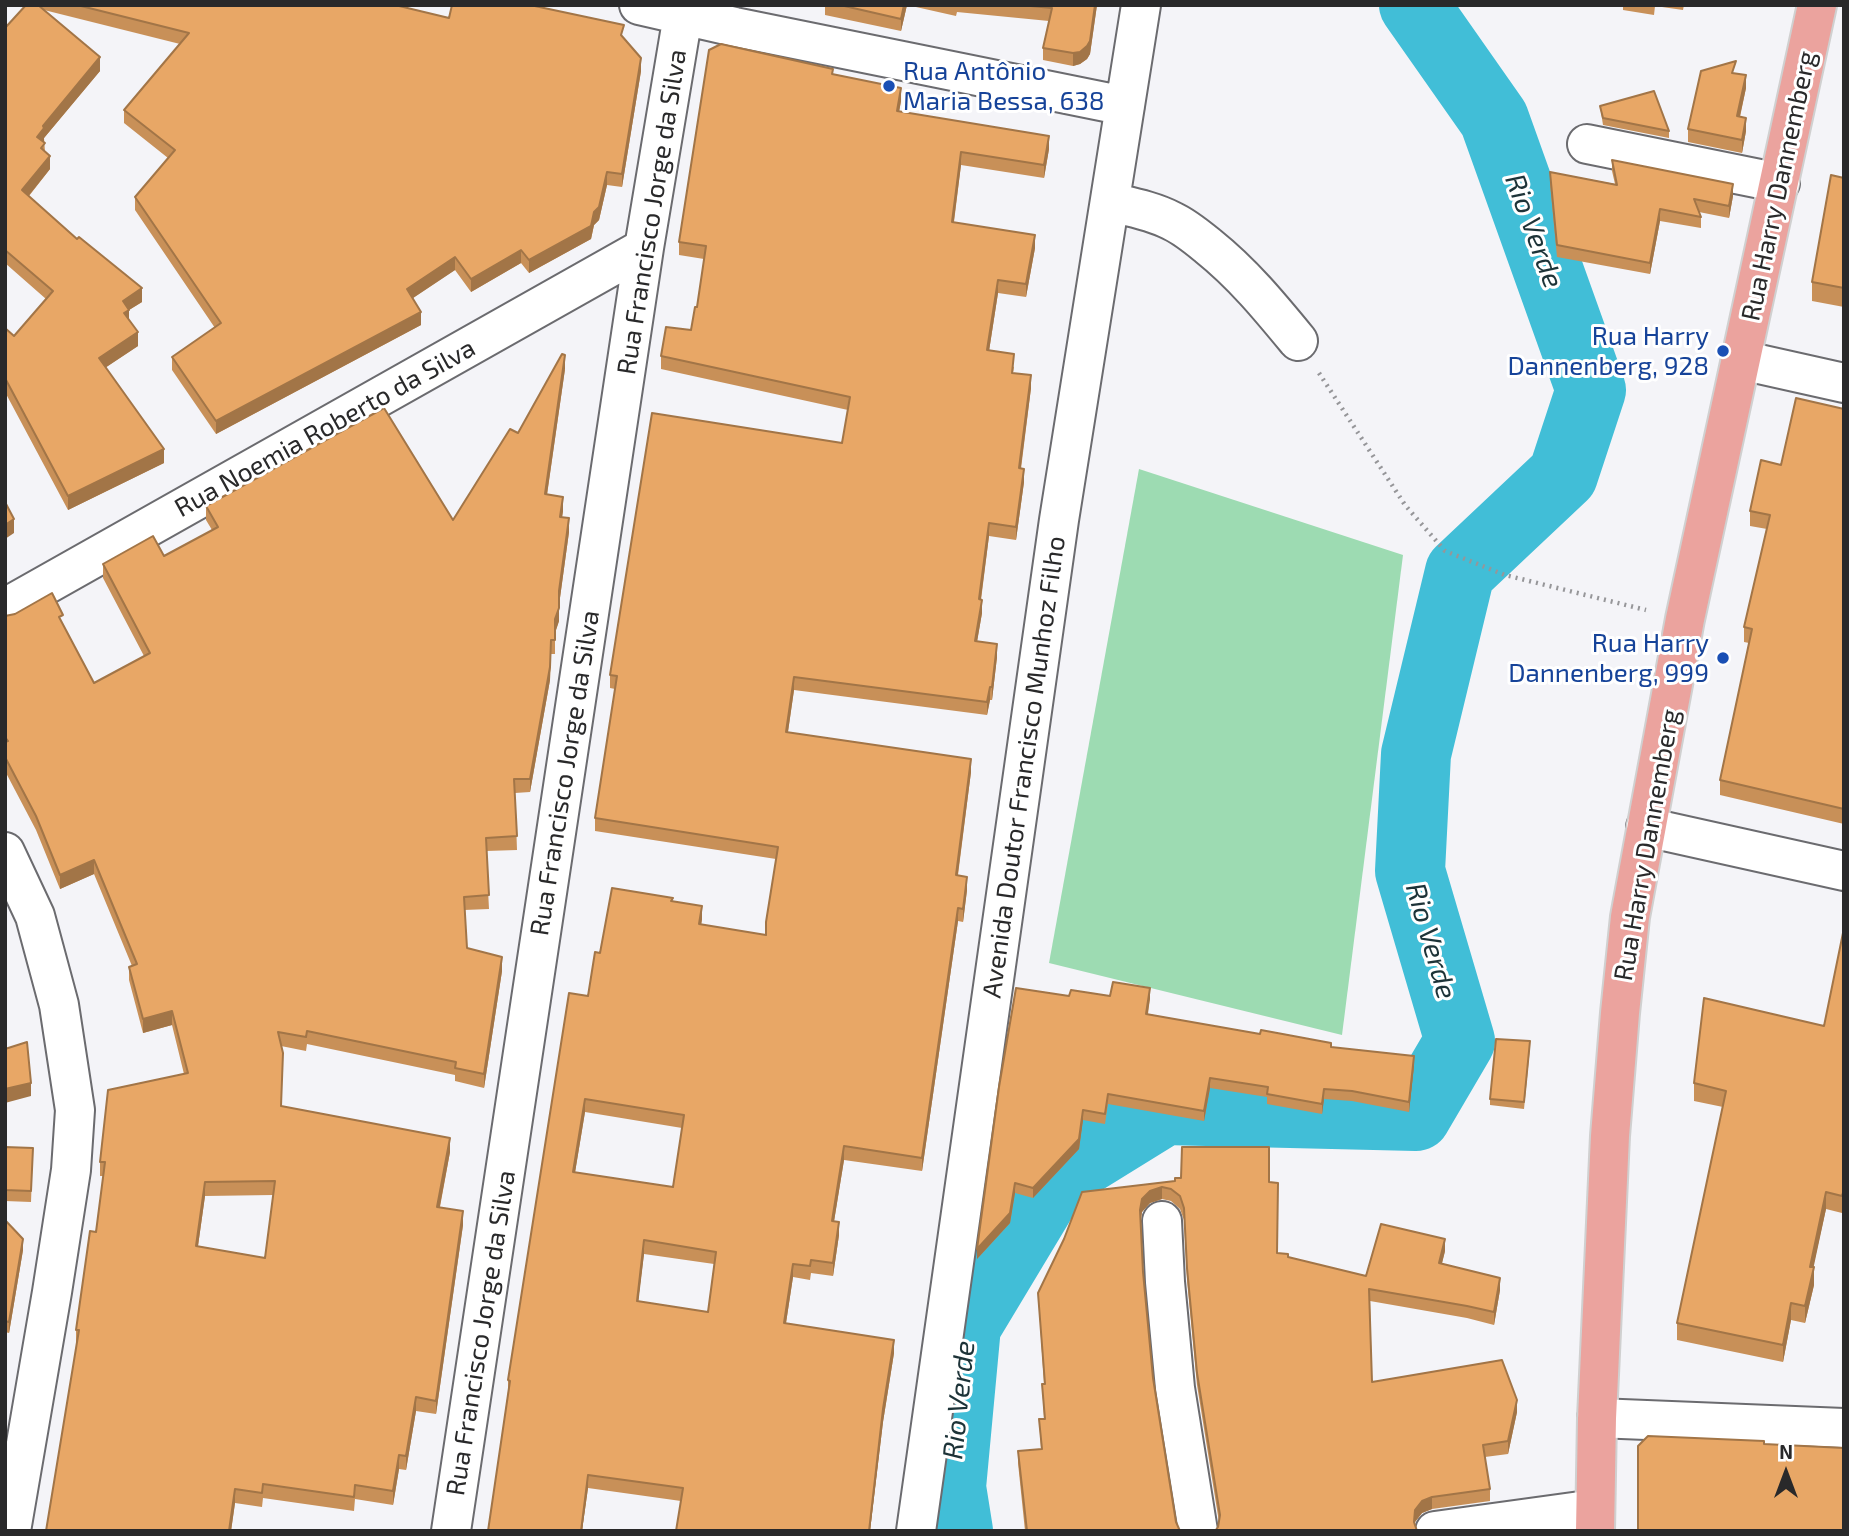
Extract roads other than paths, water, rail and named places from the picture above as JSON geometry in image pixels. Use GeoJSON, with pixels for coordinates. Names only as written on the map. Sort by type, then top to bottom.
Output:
{"type":"FeatureCollection","features":[{"type":"Feature","properties":{"kind":"main road","name":"Rua Harry Dannemberg"},"geometry":{"type":"LineString","coordinates":[[1595,1520],[1610,1136],[1619,1013],[1630,917],[1685,619],[1817,5]]}},
{"type":"Feature","properties":{"kind":"street"},"geometry":{"type":"LineString","coordinates":[[639,5],[1125,106]]}},
{"type":"Feature","properties":{"kind":"street","name":"Avenida Doutor Francisco Munhoz Filho"},"geometry":{"type":"LineString","coordinates":[[916,1531],[1057,534],[1141,5]]}},
{"type":"Feature","properties":{"kind":"street","name":"Rua Francisco Jorge da Silva"},"geometry":{"type":"LineString","coordinates":[[452,1531],[645,248],[683,15]]}},
{"type":"Feature","properties":{"kind":"street"},"geometry":{"type":"LineString","coordinates":[[1587,144],[1780,183]]}},
{"type":"Feature","properties":{"kind":"street"},"geometry":{"type":"LineString","coordinates":[[1110,202],[1173,221],[1197,237],[1255,289],[1298,341]]}},
{"type":"Feature","properties":{"kind":"street","name":"Rua Noemia Roberto da Silva"},"geometry":{"type":"LineString","coordinates":[[5,608],[645,248]]}},
{"type":"Feature","properties":{"kind":"street"},"geometry":{"type":"LineString","coordinates":[[1741,360],[1844,383]]}},
{"type":"Feature","properties":{"kind":"street"},"geometry":{"type":"LineString","coordinates":[[1646,827],[1844,871]]}},
{"type":"Feature","properties":{"kind":"street"},"geometry":{"type":"LineString","coordinates":[[5,852],[35,915],[59,1005],[75,1110],[71,1170],[11,1531]]}},
{"type":"Feature","properties":{"kind":"street"},"geometry":{"type":"LineString","coordinates":[[1161,1221],[1164,1282],[1175,1388],[1198,1531]]}},
{"type":"Feature","properties":{"kind":"street"},"geometry":{"type":"LineString","coordinates":[[1597,1418],[1844,1428]]}},
{"type":"Feature","properties":{"kind":"street"},"geometry":{"type":"LineString","coordinates":[[1434,1531],[1595,1520]]}},
{"type":"Feature","properties":{"kind":"waterway","name":"Rio Verde"},"geometry":{"type":"LineString","coordinates":[[958,1531],[951,1487],[966,1326],[1055,1178],[1165,1110],[1416,1116],[1460,1041],[1410,871],[1416,754],[1460,572],[1563,475],[1591,390],[1494,119],[1414,5]]}},
{"type":"Feature","properties":{"kind":"place","name":"Rua Antônio Maria Bessa, 638"},"geometry":{"type":"Point","coordinates":[889,86]}},
{"type":"Feature","properties":{"kind":"place","name":"Rua Harry Dannenberg, 928"},"geometry":{"type":"Point","coordinates":[1723,351]}},
{"type":"Feature","properties":{"kind":"place","name":"Rua Harry Dannenberg, 999"},"geometry":{"type":"Point","coordinates":[1723,658]}}]}
